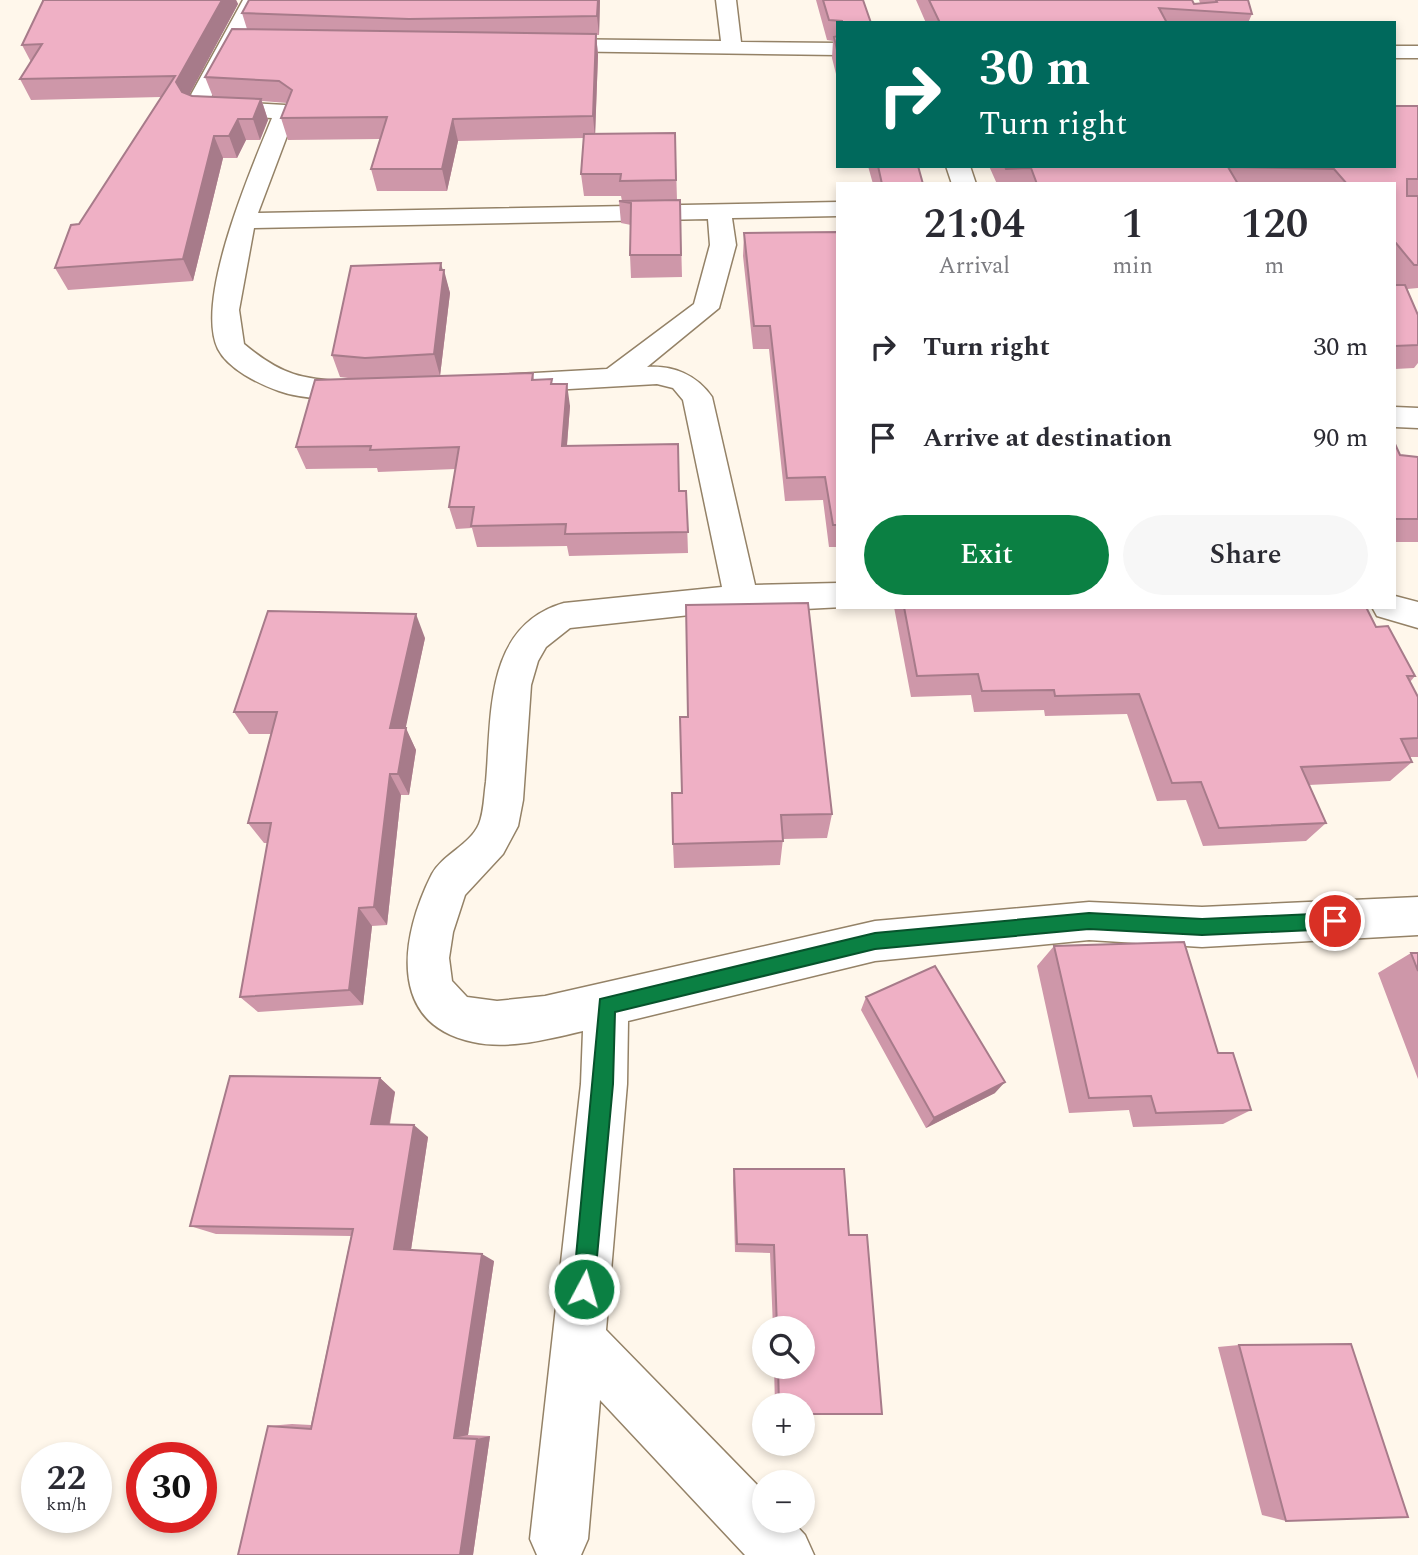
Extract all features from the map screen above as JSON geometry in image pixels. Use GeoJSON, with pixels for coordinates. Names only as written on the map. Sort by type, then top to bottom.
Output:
{"type":"FeatureCollection","features":[{"type":"Feature","properties":{"kind":"street"},"geometry":{"type":"LineString","coordinates":[[253,0],[198,102],[201,107],[285,112],[243,221],[226,310],[231,347],[260,372],[290,385],[385,391]]}},
{"type":"Feature","properties":{"kind":"street"},"geometry":{"type":"LineString","coordinates":[[726,0],[732,48]]}},
{"type":"Feature","properties":{"kind":"street"},"geometry":{"type":"LineString","coordinates":[[232,41],[260,42]]}},
{"type":"Feature","properties":{"kind":"street"},"geometry":{"type":"LineString","coordinates":[[525,45],[836,49]]}},
{"type":"Feature","properties":{"kind":"street"},"geometry":{"type":"LineString","coordinates":[[1396,52],[1418,52]]}},
{"type":"Feature","properties":{"kind":"street"},"geometry":{"type":"LineString","coordinates":[[243,221],[719,209],[836,209]]}},
{"type":"Feature","properties":{"kind":"street"},"geometry":{"type":"LineString","coordinates":[[615,377],[706,308],[723,245],[719,209]]}},
{"type":"Feature","properties":{"kind":"street"},"geometry":{"type":"LineString","coordinates":[[466,386],[657,375],[683,382],[697,397],[741,597]]}},
{"type":"Feature","properties":{"kind":"street"},"geometry":{"type":"LineString","coordinates":[[1396,417],[1418,418]]}},
{"type":"Feature","properties":{"kind":"street"},"geometry":{"type":"LineString","coordinates":[[836,596],[741,597],[630,607],[557,618],[533,635],[514,670],[504,787],[497,828],[478,854],[449,883],[433,925],[427,953],[429,984],[445,1009],[472,1022],[519,1021],[606,1005],[875,941],[1089,921],[1202,927],[1418,916]]}},
{"type":"Feature","properties":{"kind":"street"},"geometry":{"type":"LineString","coordinates":[[1396,609],[1418,615]]}},
{"type":"Feature","properties":{"kind":"street"},"geometry":{"type":"LineString","coordinates":[[559,1539],[604,1084],[606,1005]]}},
{"type":"Feature","properties":{"kind":"street"},"geometry":{"type":"LineString","coordinates":[[579,1339],[785,1555]]}},
{"type":"Feature","properties":{"kind":"building"},"geometry":{"type":"Polygon","coordinates":[[[43,0],[222,0],[176,82],[182,92],[192,96],[261,99],[253,119],[238,119],[229,136],[214,136],[183,259],[55,268],[71,225],[79,224],[175,76],[20,79],[42,44],[22,45],[43,0]]]}},
{"type":"Feature","properties":{"kind":"building"},"geometry":{"type":"Polygon","coordinates":[[[249,0],[598,0],[597,16],[409,19],[242,13],[249,0]]]}},
{"type":"Feature","properties":{"kind":"building"},"geometry":{"type":"Polygon","coordinates":[[[823,0],[863,0],[870,21],[842,21],[829,20],[823,0]]]}},
{"type":"Feature","properties":{"kind":"building"},"geometry":{"type":"Polygon","coordinates":[[[929,0],[1192,0],[1194,4],[1217,2],[1216,0],[1248,0],[1252,14],[1159,8],[1166,21],[939,21],[929,0]]]}},
{"type":"Feature","properties":{"kind":"building"},"geometry":{"type":"Polygon","coordinates":[[[232,29],[596,34],[593,116],[453,119],[442,169],[371,169],[387,117],[281,118],[292,90],[279,81],[205,77],[232,29]]]}},
{"type":"Feature","properties":{"kind":"building"},"geometry":{"type":"Polygon","coordinates":[[[1396,106],[1418,106],[1418,179],[1407,179],[1407,196],[1418,196],[1418,265],[1414,265],[1396,243],[1396,182],[1345,182],[1334,169],[1281,168],[1396,168],[1396,106]]]}},
{"type":"Feature","properties":{"kind":"building"},"geometry":{"type":"Polygon","coordinates":[[[675,133],[676,180],[620,181],[621,174],[581,174],[584,134],[675,133]]]}},
{"type":"Feature","properties":{"kind":"building"},"geometry":{"type":"Polygon","coordinates":[[[878,168],[919,168],[922,182],[882,182],[878,168]]]}},
{"type":"Feature","properties":{"kind":"building"},"geometry":{"type":"Polygon","coordinates":[[[1031,168],[1229,168],[1237,182],[1036,182],[1031,168]]]}},
{"type":"Feature","properties":{"kind":"building"},"geometry":{"type":"Polygon","coordinates":[[[680,200],[681,255],[630,255],[631,203],[619,201],[680,200]]]}},
{"type":"Feature","properties":{"kind":"building"},"geometry":{"type":"Polygon","coordinates":[[[836,232],[836,525],[833,525],[825,477],[787,478],[770,326],[754,326],[744,233],[836,232]]]}},
{"type":"Feature","properties":{"kind":"building"},"geometry":{"type":"Polygon","coordinates":[[[441,263],[440,270],[444,270],[434,354],[365,358],[332,355],[351,266],[441,263]]]}},
{"type":"Feature","properties":{"kind":"building"},"geometry":{"type":"Polygon","coordinates":[[[1396,285],[1405,285],[1418,315],[1418,345],[1396,346],[1396,285]]]}},
{"type":"Feature","properties":{"kind":"building"},"geometry":{"type":"Polygon","coordinates":[[[533,373],[532,380],[552,379],[551,384],[567,384],[562,446],[678,444],[679,491],[686,491],[688,532],[565,534],[566,524],[471,526],[474,507],[449,507],[459,447],[370,450],[371,446],[296,447],[315,380],[533,373]]]}},
{"type":"Feature","properties":{"kind":"building"},"geometry":{"type":"Polygon","coordinates":[[[1396,446],[1400,455],[1418,457],[1418,519],[1396,519],[1396,446]]]}},
{"type":"Feature","properties":{"kind":"building"},"geometry":{"type":"Polygon","coordinates":[[[808,603],[832,814],[781,815],[783,841],[673,844],[672,793],[682,793],[680,717],[688,717],[686,605],[808,603]]]}},
{"type":"Feature","properties":{"kind":"building"},"geometry":{"type":"Polygon","coordinates":[[[904,609],[1367,609],[1376,627],[1388,626],[1415,676],[1407,676],[1418,697],[1418,738],[1401,739],[1412,762],[1301,767],[1326,823],[1219,828],[1201,782],[1172,783],[1139,694],[1055,696],[1054,690],[982,691],[978,674],[917,676],[904,609]]]}},
{"type":"Feature","properties":{"kind":"building"},"geometry":{"type":"Polygon","coordinates":[[[268,611],[416,614],[390,728],[406,728],[398,774],[390,774],[374,907],[359,908],[349,990],[240,997],[271,823],[248,823],[277,712],[234,712],[268,611]]]}},
{"type":"Feature","properties":{"kind":"building"},"geometry":{"type":"Polygon","coordinates":[[[1184,942],[1218,1053],[1233,1053],[1251,1110],[1156,1113],[1151,1096],[1089,1098],[1054,946],[1184,942]]]}},
{"type":"Feature","properties":{"kind":"building"},"geometry":{"type":"Polygon","coordinates":[[[1411,953],[1418,953],[1418,971],[1411,953]]]}},
{"type":"Feature","properties":{"kind":"building"},"geometry":{"type":"Polygon","coordinates":[[[935,966],[1005,1082],[934,1118],[866,997],[935,966]]]}},
{"type":"Feature","properties":{"kind":"building"},"geometry":{"type":"Polygon","coordinates":[[[230,1076],[380,1078],[371,1124],[414,1125],[394,1249],[482,1254],[454,1438],[477,1439],[460,1555],[238,1555],[268,1426],[311,1429],[353,1229],[190,1226],[230,1076]]]}},
{"type":"Feature","properties":{"kind":"building"},"geometry":{"type":"Polygon","coordinates":[[[734,1169],[844,1169],[849,1235],[867,1235],[882,1414],[815,1414],[815,1393],[779,1393],[778,1379],[815,1379],[815,1316],[777,1316],[774,1245],[737,1244],[734,1169]]]}},
{"type":"Feature","properties":{"kind":"building"},"geometry":{"type":"Polygon","coordinates":[[[1351,1344],[1408,1517],[1286,1521],[1239,1345],[1351,1344]]]}},
{"type":"Feature","properties":{"kind":"route"},"geometry":{"type":"LineString","coordinates":[[584,1289],[604,1084],[606,1005],[875,941],[1089,921],[1202,927],[1335,921]]}}]}
